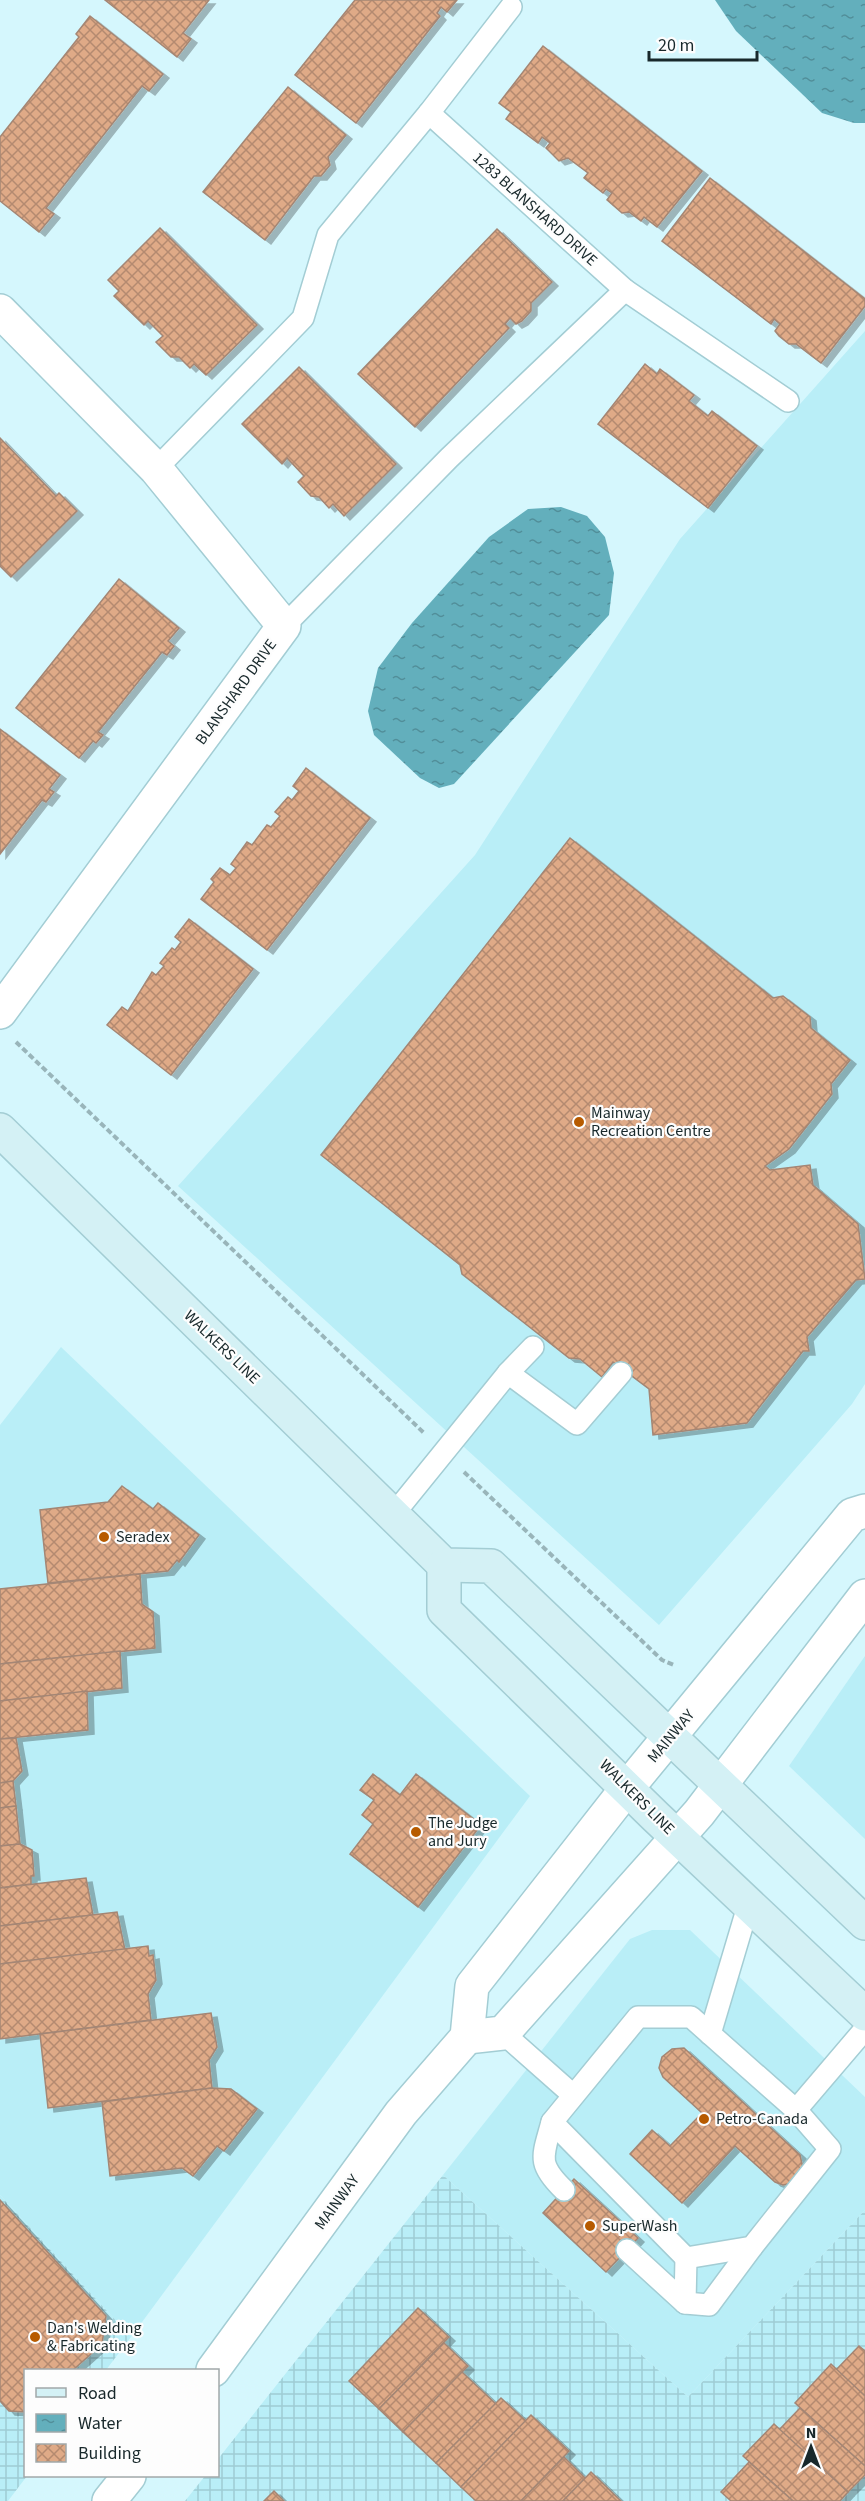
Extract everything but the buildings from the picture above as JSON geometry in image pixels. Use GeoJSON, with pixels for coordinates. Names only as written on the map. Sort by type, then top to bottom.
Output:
{"type":"FeatureCollection","features":[{"type":"Feature","properties":{"kind":"main road","name":"WALKERS LINE"},"geometry":{"type":"LineString","coordinates":[[0,1130],[444,1565],[444,1610],[865,2014]]}},
{"type":"Feature","properties":{"kind":"main road"},"geometry":{"type":"LineString","coordinates":[[444,1565],[491,1566],[865,1923]]}},
{"type":"Feature","properties":{"kind":"street","name":"BLANSHARD DRIVE"},"geometry":{"type":"LineString","coordinates":[[0,311],[156,469],[284,626],[4,1024]]}},
{"type":"Feature","properties":{"kind":"street","name":"MAINWAY"},"geometry":{"type":"LineString","coordinates":[[214,2369],[401,2113],[467,2037],[472,1986],[628,1787],[852,1515],[865,1511]]}},
{"type":"Feature","properties":{"kind":"street"},"geometry":{"type":"LineString","coordinates":[[467,2037],[503,2033],[678,1837],[720,1786],[865,1596]]}},
{"type":"Feature","properties":{"kind":"street"},"geometry":{"type":"LineString","coordinates":[[109,2501],[127,2477]]}},
{"type":"Feature","properties":{"kind":"lane"},"geometry":{"type":"LineString","coordinates":[[156,469],[303,318],[328,235],[429,113],[511,7]]}},
{"type":"Feature","properties":{"kind":"lane","name":"1283 BLANSHARD DRIVE"},"geometry":{"type":"LineString","coordinates":[[429,113],[625,290],[788,401]]}},
{"type":"Feature","properties":{"kind":"lane"},"geometry":{"type":"LineString","coordinates":[[284,626],[449,458],[625,290]]}},
{"type":"Feature","properties":{"kind":"lane"},"geometry":{"type":"LineString","coordinates":[[393,1515],[508,1372],[533,1347]]}},
{"type":"Feature","properties":{"kind":"lane"},"geometry":{"type":"LineString","coordinates":[[508,1372],[577,1424],[621,1372]]}},
{"type":"Feature","properties":{"kind":"lane"},"geometry":{"type":"LineString","coordinates":[[710,2034],[749,1903]]}},
{"type":"Feature","properties":{"kind":"lane"},"geometry":{"type":"LineString","coordinates":[[564,2190],[544,2166],[544,2152],[552,2122],[638,2017],[691,2017],[796,2110],[830,2149],[709,2305],[685,2303],[627,2250]]}},
{"type":"Feature","properties":{"kind":"lane"},"geometry":{"type":"LineString","coordinates":[[796,2110],[865,2029]]}},
{"type":"Feature","properties":{"kind":"lane"},"geometry":{"type":"LineString","coordinates":[[503,2033],[573,2095]]}},
{"type":"Feature","properties":{"kind":"lane"},"geometry":{"type":"LineString","coordinates":[[552,2122],[686,2258],[685,2303]]}},
{"type":"Feature","properties":{"kind":"lane"},"geometry":{"type":"LineString","coordinates":[[686,2258],[752,2247]]}},
{"type":"Feature","properties":{"kind":"path"},"geometry":{"type":"LineString","coordinates":[[4,1024],[444,1452],[662,1660],[674,1665]]}},
{"type":"Feature","properties":{"kind":"shaded area"},"geometry":{"type":"Polygon","coordinates":[[[865,331],[865,1384],[852,1404],[659,1625],[178,1186],[475,855],[680,539],[865,331]]]}},
{"type":"Feature","properties":{"kind":"shaded area"},"geometry":{"type":"Polygon","coordinates":[[[61,1347],[530,1796],[131,2337],[0,2195],[0,1425],[61,1347]]]}},
{"type":"Feature","properties":{"kind":"shaded area"},"geometry":{"type":"Polygon","coordinates":[[[865,1656],[865,1839],[789,1766],[865,1656]]]}},
{"type":"Feature","properties":{"kind":"shaded area"},"geometry":{"type":"Polygon","coordinates":[[[652,1930],[690,1930],[865,2097],[865,2210],[688,2397],[443,2175],[630,1939],[652,1930]]]}},
{"type":"Feature","properties":{"kind":"shaded area"},"geometry":{"type":"Polygon","coordinates":[[[443,2175],[688,2397],[865,2210],[865,2501],[185,2501],[204,2477],[219,2477],[219,2458],[443,2175]]]}},
{"type":"Feature","properties":{"kind":"shaded area"},"geometry":{"type":"Polygon","coordinates":[[[0,2195],[131,2337],[107,2369],[24,2369],[24,2477],[26,2477],[8,2501],[0,2501],[0,2195]]]}},
{"type":"Feature","properties":{"kind":"water"},"geometry":{"type":"Polygon","coordinates":[[[715,0],[865,0],[865,123],[854,123],[822,113],[736,31],[715,0]]]}},
{"type":"Feature","properties":{"kind":"water"},"geometry":{"type":"Polygon","coordinates":[[[561,507],[587,516],[605,537],[614,573],[609,615],[454,784],[439,788],[420,778],[374,735],[368,711],[378,668],[412,623],[489,537],[528,509],[561,507]]]}},
{"type":"Feature","properties":{"kind":"place","name":"Mainway Recreation Centre"},"geometry":{"type":"Point","coordinates":[579,1122]}},
{"type":"Feature","properties":{"kind":"place","name":"Seradex"},"geometry":{"type":"Point","coordinates":[104,1537]}},
{"type":"Feature","properties":{"kind":"place","name":"The Judge and Jury"},"geometry":{"type":"Point","coordinates":[416,1832]}},
{"type":"Feature","properties":{"kind":"place","name":"Petro-Canada"},"geometry":{"type":"Point","coordinates":[704,2119]}},
{"type":"Feature","properties":{"kind":"place","name":"SuperWash"},"geometry":{"type":"Point","coordinates":[590,2226]}},
{"type":"Feature","properties":{"kind":"place","name":"Dan's Welding & Fabricating"},"geometry":{"type":"Point","coordinates":[35,2337]}}]}
